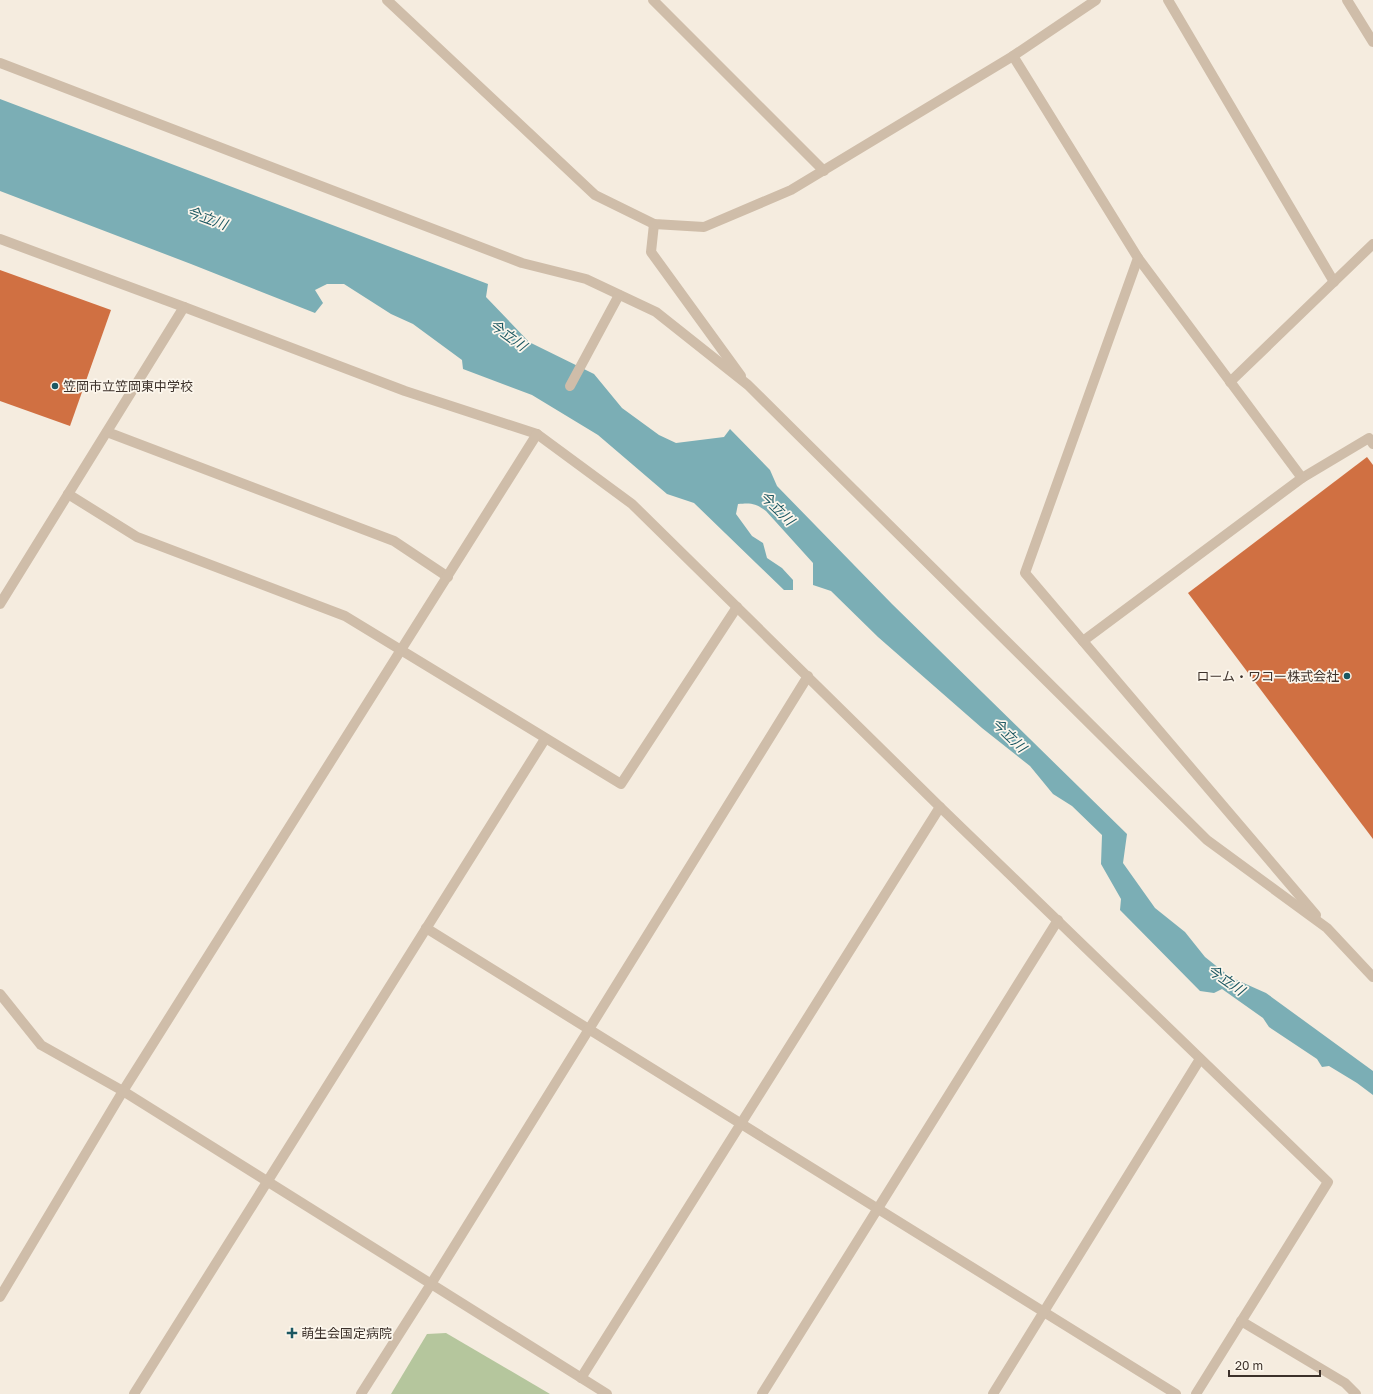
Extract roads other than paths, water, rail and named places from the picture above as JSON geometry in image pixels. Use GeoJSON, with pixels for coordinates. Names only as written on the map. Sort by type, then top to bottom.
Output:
{"type":"FeatureCollection","features":[{"type":"Feature","properties":{"kind":"street"},"geometry":{"type":"LineString","coordinates":[[387,0],[595,195],[654,224],[704,227],[791,190],[824,171],[1013,56],[1084,3],[1096,0]]}},
{"type":"Feature","properties":{"kind":"street"},"geometry":{"type":"LineString","coordinates":[[653,0],[824,171]]}},
{"type":"Feature","properties":{"kind":"street"},"geometry":{"type":"LineString","coordinates":[[1168,0],[1334,282]]}},
{"type":"Feature","properties":{"kind":"street"},"geometry":{"type":"LineString","coordinates":[[1347,0],[1373,42]]}},
{"type":"Feature","properties":{"kind":"street"},"geometry":{"type":"LineString","coordinates":[[1013,56],[1138,258],[1302,478]]}},
{"type":"Feature","properties":{"kind":"street"},"geometry":{"type":"LineString","coordinates":[[0,63],[522,263],[586,279],[656,312],[748,385],[1207,840],[1327,928]]}},
{"type":"Feature","properties":{"kind":"street"},"geometry":{"type":"LineString","coordinates":[[654,224],[651,252],[748,385]]}},
{"type":"Feature","properties":{"kind":"street"},"geometry":{"type":"LineString","coordinates":[[0,239],[405,391],[537,434],[632,504],[940,807],[1328,1182],[1196,1394]]}},
{"type":"Feature","properties":{"kind":"street"},"geometry":{"type":"LineString","coordinates":[[1230,382],[1373,244]]}},
{"type":"Feature","properties":{"kind":"street"},"geometry":{"type":"LineString","coordinates":[[1138,258],[1025,573],[1327,928],[1373,977]]}},
{"type":"Feature","properties":{"kind":"street"},"geometry":{"type":"LineString","coordinates":[[570,386],[619,295]]}},
{"type":"Feature","properties":{"kind":"street"},"geometry":{"type":"LineString","coordinates":[[0,604],[184,307]]}},
{"type":"Feature","properties":{"kind":"street"},"geometry":{"type":"LineString","coordinates":[[107,432],[394,541],[448,577]]}},
{"type":"Feature","properties":{"kind":"street"},"geometry":{"type":"LineString","coordinates":[[0,1297],[123,1091],[537,434]]}},
{"type":"Feature","properties":{"kind":"street"},"geometry":{"type":"LineString","coordinates":[[1083,641],[1302,478],[1369,438],[1373,444]]}},
{"type":"Feature","properties":{"kind":"street"},"geometry":{"type":"LineString","coordinates":[[68,494],[137,538],[345,616],[400,651],[621,784],[737,607]]}},
{"type":"Feature","properties":{"kind":"street"},"geometry":{"type":"LineString","coordinates":[[361,1394],[431,1284],[808,676]]}},
{"type":"Feature","properties":{"kind":"street"},"geometry":{"type":"LineString","coordinates":[[134,1394],[545,739]]}},
{"type":"Feature","properties":{"kind":"street"},"geometry":{"type":"LineString","coordinates":[[581,1378],[940,807]]}},
{"type":"Feature","properties":{"kind":"street"},"geometry":{"type":"LineString","coordinates":[[762,1394],[1058,920]]}},
{"type":"Feature","properties":{"kind":"street"},"geometry":{"type":"LineString","coordinates":[[426,928],[1176,1394]]}},
{"type":"Feature","properties":{"kind":"street"},"geometry":{"type":"LineString","coordinates":[[0,994],[41,1045],[123,1091],[607,1394]]}},
{"type":"Feature","properties":{"kind":"street"},"geometry":{"type":"LineString","coordinates":[[993,1394],[1200,1059]]}},
{"type":"Feature","properties":{"kind":"street"},"geometry":{"type":"LineString","coordinates":[[1241,1322],[1345,1383],[1356,1394]]}},
{"type":"Feature","properties":{"kind":"water","name":"今立川"},"geometry":{"type":"Polygon","coordinates":[[[0,99],[488,284],[486,297],[529,342],[594,374],[622,408],[659,435],[676,443],[724,437],[730,429],[770,470],[777,486],[892,604],[1127,834],[1123,863],[1155,908],[1185,932],[1205,957],[1230,977],[1266,993],[1373,1071],[1373,1095],[1357,1083],[1329,1066],[1322,1067],[1317,1059],[1269,1027],[1263,1018],[1222,989],[1214,993],[1200,991],[1120,910],[1121,899],[1101,864],[1102,835],[1072,806],[1053,794],[1030,766],[982,728],[878,637],[831,591],[813,585],[813,563],[766,511],[753,504],[738,504],[736,514],[752,536],[763,543],[767,558],[782,568],[793,580],[793,590],[784,590],[694,503],[667,494],[598,435],[532,395],[463,369],[462,360],[413,324],[391,314],[344,284],[327,284],[315,290],[323,303],[315,313],[0,191],[0,99]]]}},
{"type":"Feature","properties":{"kind":"place","name":"笠岡市立笠岡東中学校"},"geometry":{"type":"Point","coordinates":[55,386]}},
{"type":"Feature","properties":{"kind":"place","name":"ローム・ワコー株式会社"},"geometry":{"type":"Point","coordinates":[1347,676]}},
{"type":"Feature","properties":{"kind":"place","name":"萌生会国定病院"},"geometry":{"type":"Point","coordinates":[292,1333]}}]}
